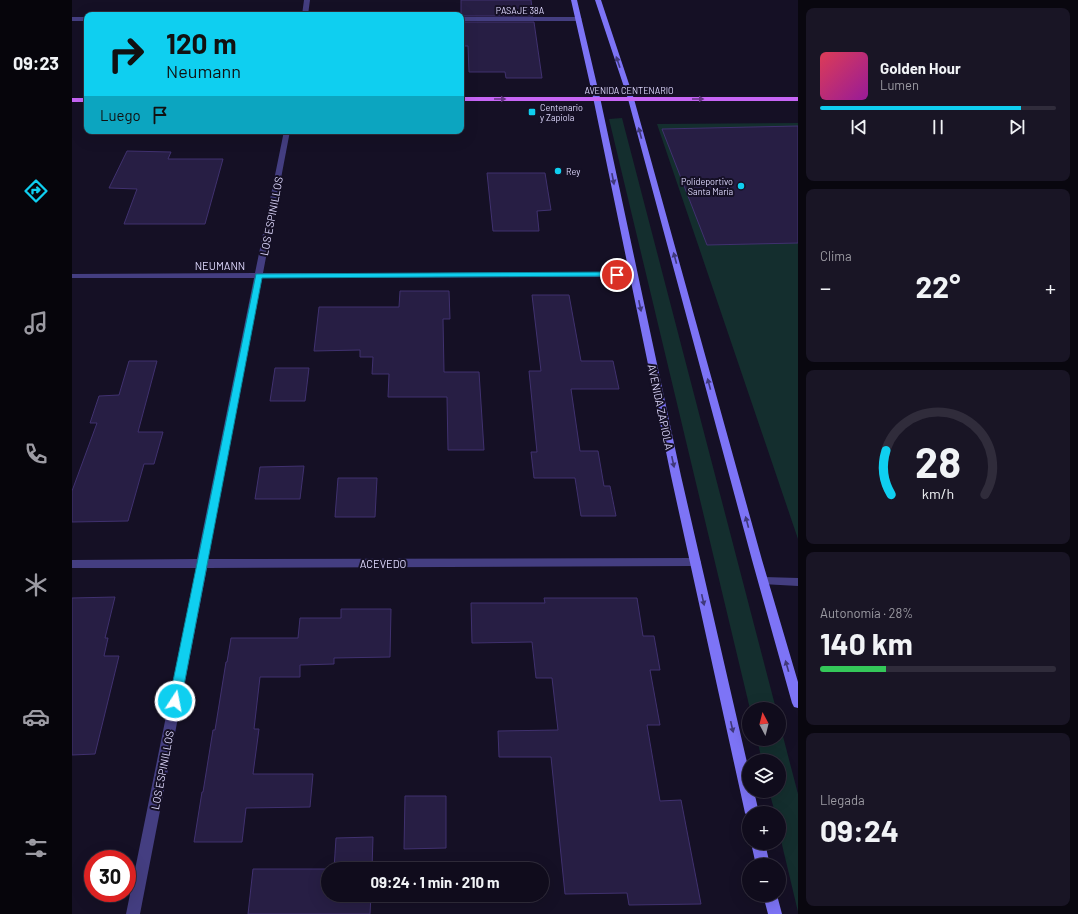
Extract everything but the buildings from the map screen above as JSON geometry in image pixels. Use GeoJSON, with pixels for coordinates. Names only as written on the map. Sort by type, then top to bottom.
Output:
{"type":"FeatureCollection","features":[{"type":"Feature","properties":{"kind":"main road","name":"AVENIDA ZAPIOLA"},"geometry":{"type":"LineString","coordinates":[[574,0],[598,99],[633,275],[695,562],[750,806]]}},
{"type":"Feature","properties":{"kind":"main road"},"geometry":{"type":"LineString","coordinates":[[598,0],[631,99],[757,560],[798,703]]}},
{"type":"Feature","properties":{"kind":"main road","name":"AVENIDA CENTENARIO"},"geometry":{"type":"LineString","coordinates":[[464,99],[798,99]]}},
{"type":"Feature","properties":{"kind":"main road"},"geometry":{"type":"LineString","coordinates":[[72,100],[84,100]]}},
{"type":"Feature","properties":{"kind":"main road"},"geometry":{"type":"LineString","coordinates":[[771,902],[774,914]]}},
{"type":"Feature","properties":{"kind":"street"},"geometry":{"type":"LineString","coordinates":[[305,12],[307,0]]}},
{"type":"Feature","properties":{"kind":"street"},"geometry":{"type":"LineString","coordinates":[[72,19],[84,19]]}},
{"type":"Feature","properties":{"kind":"street","name":"PASAJE 38A"},"geometry":{"type":"LineString","coordinates":[[464,19],[579,19]]}},
{"type":"Feature","properties":{"kind":"street","name":"LOS ESPINILLOS"},"geometry":{"type":"LineString","coordinates":[[133,914],[286,134]]}},
{"type":"Feature","properties":{"kind":"street","name":"NEUMANN"},"geometry":{"type":"LineString","coordinates":[[72,276],[633,275]]}},
{"type":"Feature","properties":{"kind":"street","name":"ACEVEDO"},"geometry":{"type":"LineString","coordinates":[[72,564],[695,562]]}},
{"type":"Feature","properties":{"kind":"street"},"geometry":{"type":"LineString","coordinates":[[764,581],[798,582]]}},
{"type":"Feature","properties":{"kind":"green space"},"geometry":{"type":"Polygon","coordinates":[[[622,118],[774,702],[748,702],[609,119],[622,118]]]}},
{"type":"Feature","properties":{"kind":"green space"},"geometry":{"type":"Polygon","coordinates":[[[798,123],[798,539],[657,124],[798,123]]]}},
{"type":"Feature","properties":{"kind":"green space"},"geometry":{"type":"Polygon","coordinates":[[[759,746],[786,746],[798,794],[798,912],[783,850],[786,850],[786,806],[773,806],[771,798],[786,798],[786,754],[760,754],[759,746]]]}},
{"type":"Feature","properties":{"kind":"place","name":"Centenario y Zapiola"},"geometry":{"type":"Point","coordinates":[532,112]}},
{"type":"Feature","properties":{"kind":"place","name":"Rey"},"geometry":{"type":"Point","coordinates":[558,171]}},
{"type":"Feature","properties":{"kind":"place","name":"Polideportivo Santa María"},"geometry":{"type":"Point","coordinates":[741,186]}},
{"type":"Feature","properties":{"kind":"route"},"geometry":{"type":"LineString","coordinates":[[175,701],[259,276],[617,275]]}}]}
